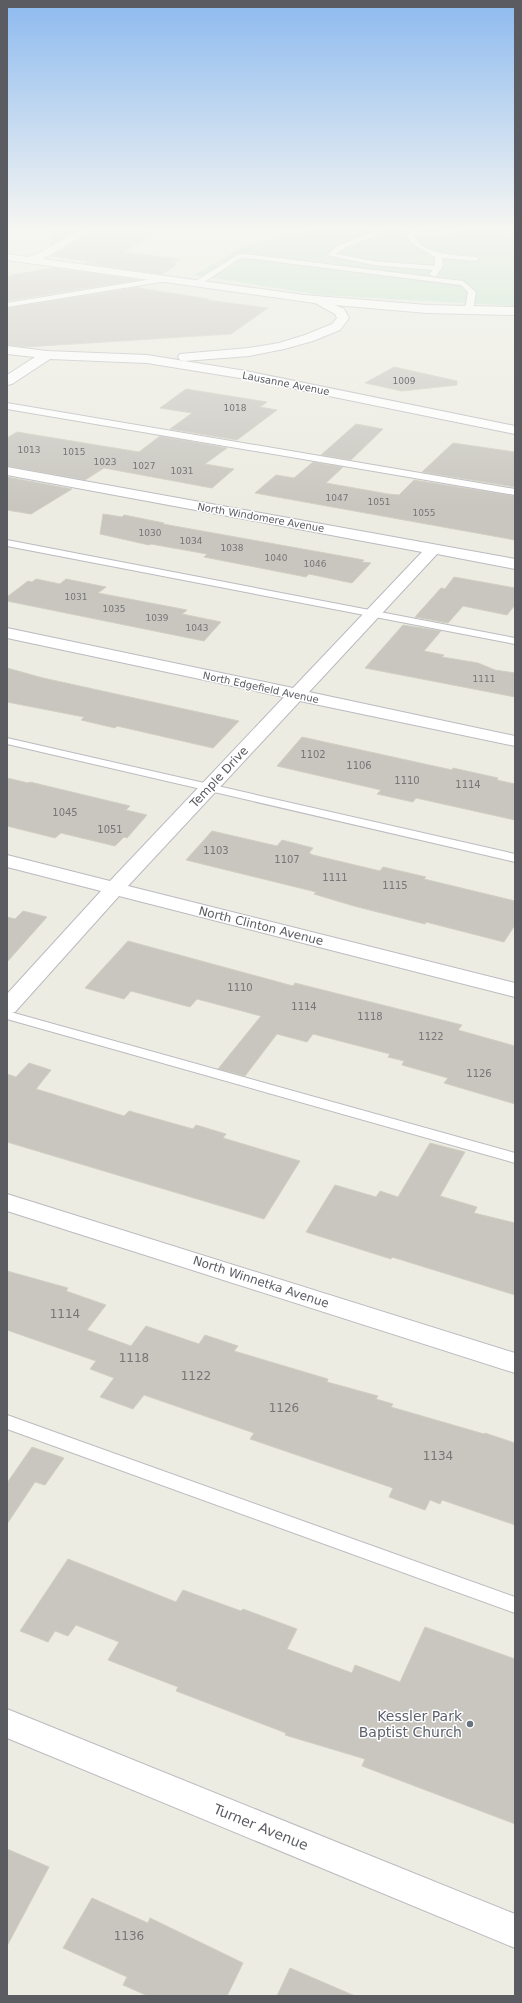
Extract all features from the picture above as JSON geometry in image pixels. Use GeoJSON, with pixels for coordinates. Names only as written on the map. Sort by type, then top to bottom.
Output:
{"type":"FeatureCollection","features":[{"type":"Feature","properties":{"kind":"street"},"geometry":{"type":"LineString","coordinates":[[336,327],[343,319]]}},
{"type":"Feature","properties":{"kind":"street"},"geometry":{"type":"LineString","coordinates":[[147,360],[249,352],[301,340],[336,327],[358,321]]}},
{"type":"Feature","properties":{"kind":"street","name":"Lausanne Avenue"},"geometry":{"type":"LineString","coordinates":[[7,350],[47,355],[147,360],[246,375],[515,430]]}},
{"type":"Feature","properties":{"kind":"street"},"geometry":{"type":"LineString","coordinates":[[246,375],[242,364],[249,352]]}},
{"type":"Feature","properties":{"kind":"street"},"geometry":{"type":"LineString","coordinates":[[7,381],[47,355]]}},
{"type":"Feature","properties":{"kind":"street","name":"North Windomere Avenue"},"geometry":{"type":"LineString","coordinates":[[7,471],[515,564]]}},
{"type":"Feature","properties":{"kind":"street","name":"Temple Drive"},"geometry":{"type":"LineString","coordinates":[[7,1007],[114,889],[433,549]]}},
{"type":"Feature","properties":{"kind":"street","name":"North Edgefield Avenue"},"geometry":{"type":"LineString","coordinates":[[7,633],[515,741]]}},
{"type":"Feature","properties":{"kind":"street","name":"North Clinton Avenue"},"geometry":{"type":"LineString","coordinates":[[7,861],[515,990]]}},
{"type":"Feature","properties":{"kind":"street","name":"North Winnetka Avenue"},"geometry":{"type":"LineString","coordinates":[[7,1202],[515,1363]]}},
{"type":"Feature","properties":{"kind":"street","name":"Turner Avenue"},"geometry":{"type":"LineString","coordinates":[[7,1723],[515,1931]]}},
{"type":"Feature","properties":{"kind":"lane"},"geometry":{"type":"LineString","coordinates":[[7,406],[515,492]]}},
{"type":"Feature","properties":{"kind":"lane"},"geometry":{"type":"LineString","coordinates":[[7,543],[515,641]]}},
{"type":"Feature","properties":{"kind":"lane"},"geometry":{"type":"LineString","coordinates":[[7,741],[515,858]]}},
{"type":"Feature","properties":{"kind":"lane"},"geometry":{"type":"LineString","coordinates":[[7,1016],[515,1158]]}},
{"type":"Feature","properties":{"kind":"lane"},"geometry":{"type":"LineString","coordinates":[[7,1422],[515,1605]]}},
{"type":"Feature","properties":{"kind":"building"},"geometry":{"type":"Polygon","coordinates":[[[7,319],[252,319],[231,334],[26,347],[7,345],[7,319]]]}},
{"type":"Feature","properties":{"kind":"building"},"geometry":{"type":"Polygon","coordinates":[[[394,367],[457,381],[457,385],[402,391],[365,383],[394,367]]]}},
{"type":"Feature","properties":{"kind":"building"},"geometry":{"type":"Polygon","coordinates":[[[186,389],[267,402],[260,407],[277,410],[237,440],[170,429],[192,413],[160,408],[186,389]]]}},
{"type":"Feature","properties":{"kind":"building"},"geometry":{"type":"Polygon","coordinates":[[[356,424],[383,429],[351,460],[321,455],[356,424]]]}},
{"type":"Feature","properties":{"kind":"building"},"geometry":{"type":"Polygon","coordinates":[[[17,432],[139,452],[160,436],[227,448],[205,464],[234,469],[212,488],[104,468],[85,480],[7,466],[7,438],[17,432]]]}},
{"type":"Feature","properties":{"kind":"building"},"geometry":{"type":"Polygon","coordinates":[[[453,443],[515,452],[515,487],[422,472],[453,443]]]}},
{"type":"Feature","properties":{"kind":"building"},"geometry":{"type":"Polygon","coordinates":[[[313,462],[343,467],[326,483],[388,494],[399,495],[414,480],[515,496],[515,540],[255,493],[276,475],[294,478],[313,462]]]}},
{"type":"Feature","properties":{"kind":"building"},"geometry":{"type":"Polygon","coordinates":[[[7,477],[72,489],[31,514],[7,510],[7,477]]]}},
{"type":"Feature","properties":{"kind":"building"},"geometry":{"type":"Polygon","coordinates":[[[103,514],[122,517],[124,515],[164,523],[163,524],[364,560],[362,562],[371,563],[352,583],[309,574],[306,577],[204,557],[207,554],[151,544],[149,545],[100,534],[103,514]]]}},
{"type":"Feature","properties":{"kind":"building"},"geometry":{"type":"Polygon","coordinates":[[[454,577],[515,588],[515,605],[507,615],[463,606],[448,623],[415,617],[441,588],[445,589],[454,577]]]}},
{"type":"Feature","properties":{"kind":"building"},"geometry":{"type":"Polygon","coordinates":[[[36,579],[60,584],[66,579],[106,587],[98,593],[187,610],[182,614],[221,622],[204,641],[7,601],[7,597],[28,581],[32,582],[36,579]]]}},
{"type":"Feature","properties":{"kind":"building"},"geometry":{"type":"Polygon","coordinates":[[[403,625],[441,631],[424,651],[444,655],[442,657],[478,663],[495,670],[515,673],[515,697],[365,668],[403,625]]]}},
{"type":"Feature","properties":{"kind":"building"},"geometry":{"type":"Polygon","coordinates":[[[7,668],[43,678],[239,721],[213,748],[117,726],[115,728],[81,720],[84,717],[7,702],[7,668]]]}},
{"type":"Feature","properties":{"kind":"building"},"geometry":{"type":"Polygon","coordinates":[[[302,737],[452,770],[453,768],[498,778],[497,780],[515,784],[515,820],[416,798],[413,802],[377,794],[381,790],[277,766],[302,737]]]}},
{"type":"Feature","properties":{"kind":"building"},"geometry":{"type":"Polygon","coordinates":[[[7,778],[28,783],[30,782],[130,806],[126,810],[147,815],[127,838],[124,837],[115,846],[61,833],[55,838],[7,826],[7,778]]]}},
{"type":"Feature","properties":{"kind":"building"},"geometry":{"type":"Polygon","coordinates":[[[212,831],[277,846],[282,840],[313,848],[309,853],[313,855],[380,871],[383,867],[426,877],[424,879],[515,901],[515,925],[504,942],[426,922],[425,924],[354,906],[314,894],[316,892],[186,860],[212,831]]]}},
{"type":"Feature","properties":{"kind":"building"},"geometry":{"type":"Polygon","coordinates":[[[23,911],[47,917],[7,962],[7,917],[15,919],[23,911]]]}},
{"type":"Feature","properties":{"kind":"building"},"geometry":{"type":"Polygon","coordinates":[[[128,941],[293,986],[295,983],[462,1025],[458,1030],[515,1046],[515,1104],[444,1083],[448,1078],[402,1065],[404,1061],[388,1057],[390,1054],[313,1034],[307,1042],[277,1034],[245,1076],[218,1069],[261,1016],[197,999],[190,1007],[131,991],[124,999],[85,988],[128,941]]]}},
{"type":"Feature","properties":{"kind":"building"},"geometry":{"type":"Polygon","coordinates":[[[29,1063],[51,1070],[36,1089],[124,1116],[129,1111],[193,1129],[196,1125],[226,1134],[223,1138],[300,1161],[264,1219],[7,1142],[7,1074],[16,1077],[29,1063]]]}},
{"type":"Feature","properties":{"kind":"building"},"geometry":{"type":"Polygon","coordinates":[[[430,1143],[465,1152],[440,1196],[477,1207],[474,1213],[515,1223],[515,1295],[392,1257],[391,1259],[306,1232],[335,1185],[376,1197],[380,1191],[398,1197],[430,1143]]]}},
{"type":"Feature","properties":{"kind":"building"},"geometry":{"type":"Polygon","coordinates":[[[7,1271],[68,1288],[66,1291],[106,1305],[87,1330],[131,1346],[146,1326],[199,1344],[205,1335],[238,1346],[234,1351],[328,1379],[327,1382],[378,1396],[376,1399],[393,1404],[391,1407],[484,1434],[485,1433],[515,1443],[515,1525],[442,1500],[440,1504],[430,1500],[425,1510],[389,1497],[393,1488],[250,1439],[254,1433],[144,1395],[133,1409],[100,1397],[114,1378],[90,1369],[96,1361],[7,1330],[7,1271]]]}},
{"type":"Feature","properties":{"kind":"building"},"geometry":{"type":"Polygon","coordinates":[[[32,1447],[64,1458],[45,1485],[35,1482],[7,1524],[7,1483],[32,1447]]]}},
{"type":"Feature","properties":{"kind":"building"},"geometry":{"type":"Polygon","coordinates":[[[68,1559],[176,1602],[183,1590],[241,1611],[243,1609],[297,1629],[287,1649],[352,1673],[355,1665],[400,1682],[425,1627],[515,1659],[515,1824],[362,1766],[365,1759],[285,1735],[286,1733],[176,1691],[178,1687],[108,1660],[119,1642],[76,1625],[68,1636],[55,1631],[48,1642],[20,1631],[68,1559]]]}},
{"type":"Feature","properties":{"kind":"building"},"geometry":{"type":"Polygon","coordinates":[[[7,1849],[49,1867],[7,1946],[7,1849]]]}},
{"type":"Feature","properties":{"kind":"building"},"geometry":{"type":"Polygon","coordinates":[[[92,1898],[148,1923],[150,1918],[243,1963],[227,1996],[148,1996],[123,1985],[127,1977],[63,1948],[92,1898]]]}},
{"type":"Feature","properties":{"kind":"building"},"geometry":{"type":"Polygon","coordinates":[[[290,1968],[355,1996],[277,1996],[290,1968]]]}},
{"type":"Feature","properties":{"kind":"place","name":"Kessler Park Baptist Church"},"geometry":{"type":"Point","coordinates":[470,1724]}}]}
